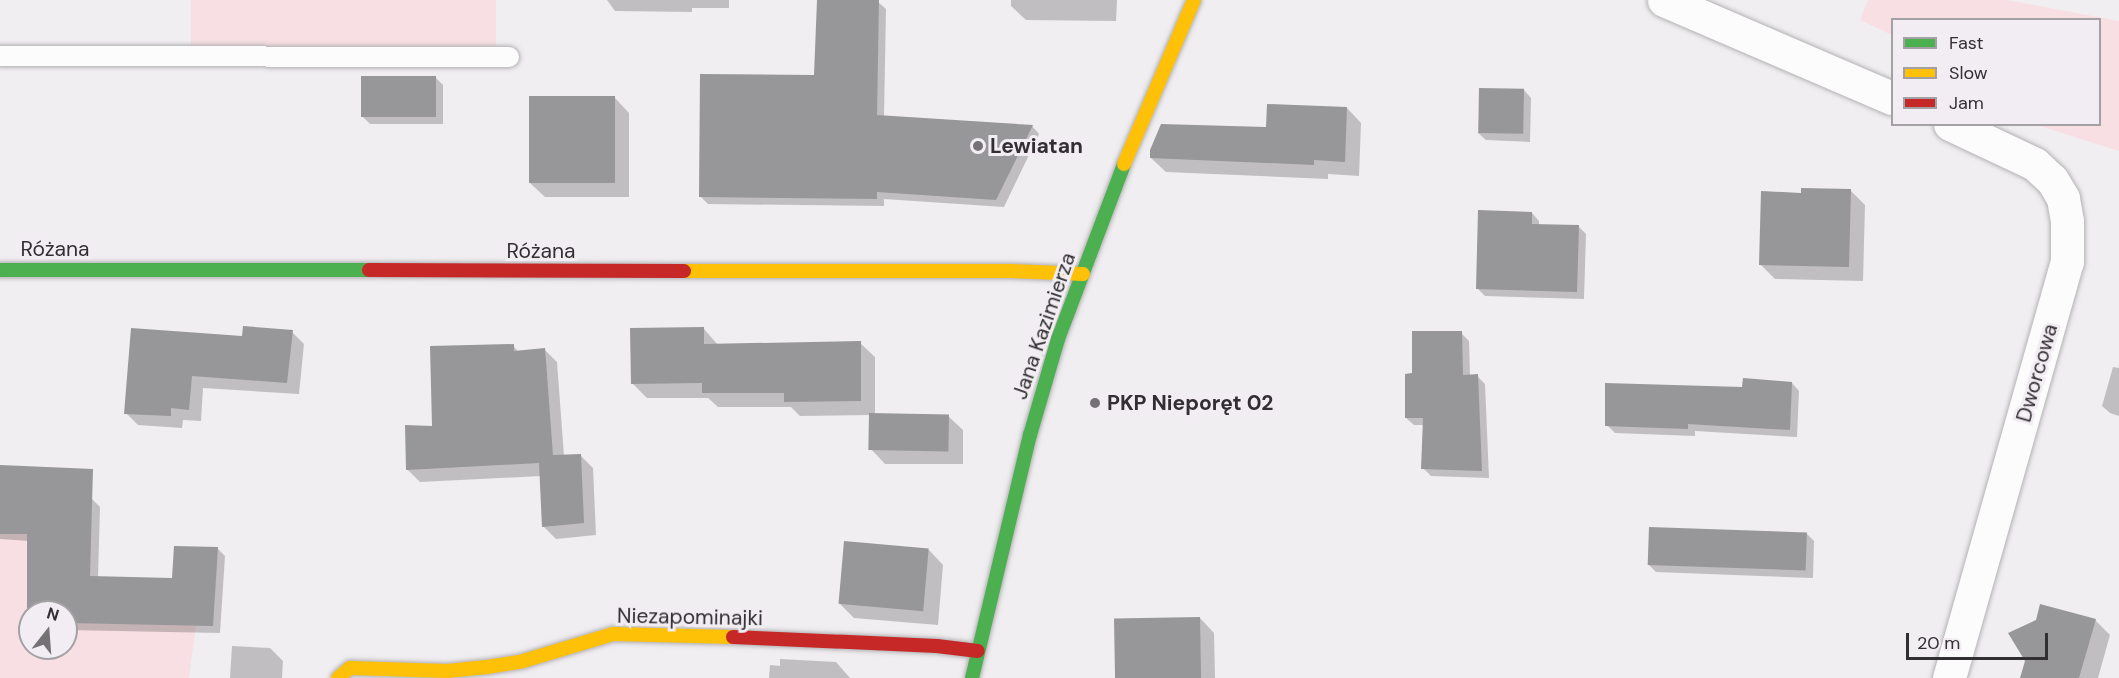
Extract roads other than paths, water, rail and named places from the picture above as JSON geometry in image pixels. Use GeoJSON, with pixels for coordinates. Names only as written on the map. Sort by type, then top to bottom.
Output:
{"type":"FeatureCollection","features":[{"type":"Feature","properties":{"kind":"street","name":"Jana Kazimierza"},"geometry":{"type":"LineString","coordinates":[[972,678],[1030,435],[1058,339],[1125,161],[1194,0]]}},
{"type":"Feature","properties":{"kind":"street"},"geometry":{"type":"LineString","coordinates":[[1664,0],[1891,97]]}},
{"type":"Feature","properties":{"kind":"street","name":"Dworcowa"},"geometry":{"type":"LineString","coordinates":[[1949,678],[2067,262],[2067,221],[2063,198],[2052,180],[2035,164],[1954,126]]}},
{"type":"Feature","properties":{"kind":"street","name":"Różana"},"geometry":{"type":"LineString","coordinates":[[0,270],[1022,271],[1083,274]]}},
{"type":"Feature","properties":{"kind":"street","name":"Niezapominajki"},"geometry":{"type":"LineString","coordinates":[[338,678],[350,668],[447,671],[505,664],[523,661],[613,634],[637,633],[937,646],[978,651]]}},
{"type":"Feature","properties":{"kind":"lane"},"geometry":{"type":"LineString","coordinates":[[0,56],[509,57]]}},
{"type":"Feature","properties":{"kind":"place","name":"Lewiatan"},"geometry":{"type":"Point","coordinates":[978,146]}},
{"type":"Feature","properties":{"kind":"place","name":"PKP Nieporęt 02"},"geometry":{"type":"Point","coordinates":[1095,403]}}]}
